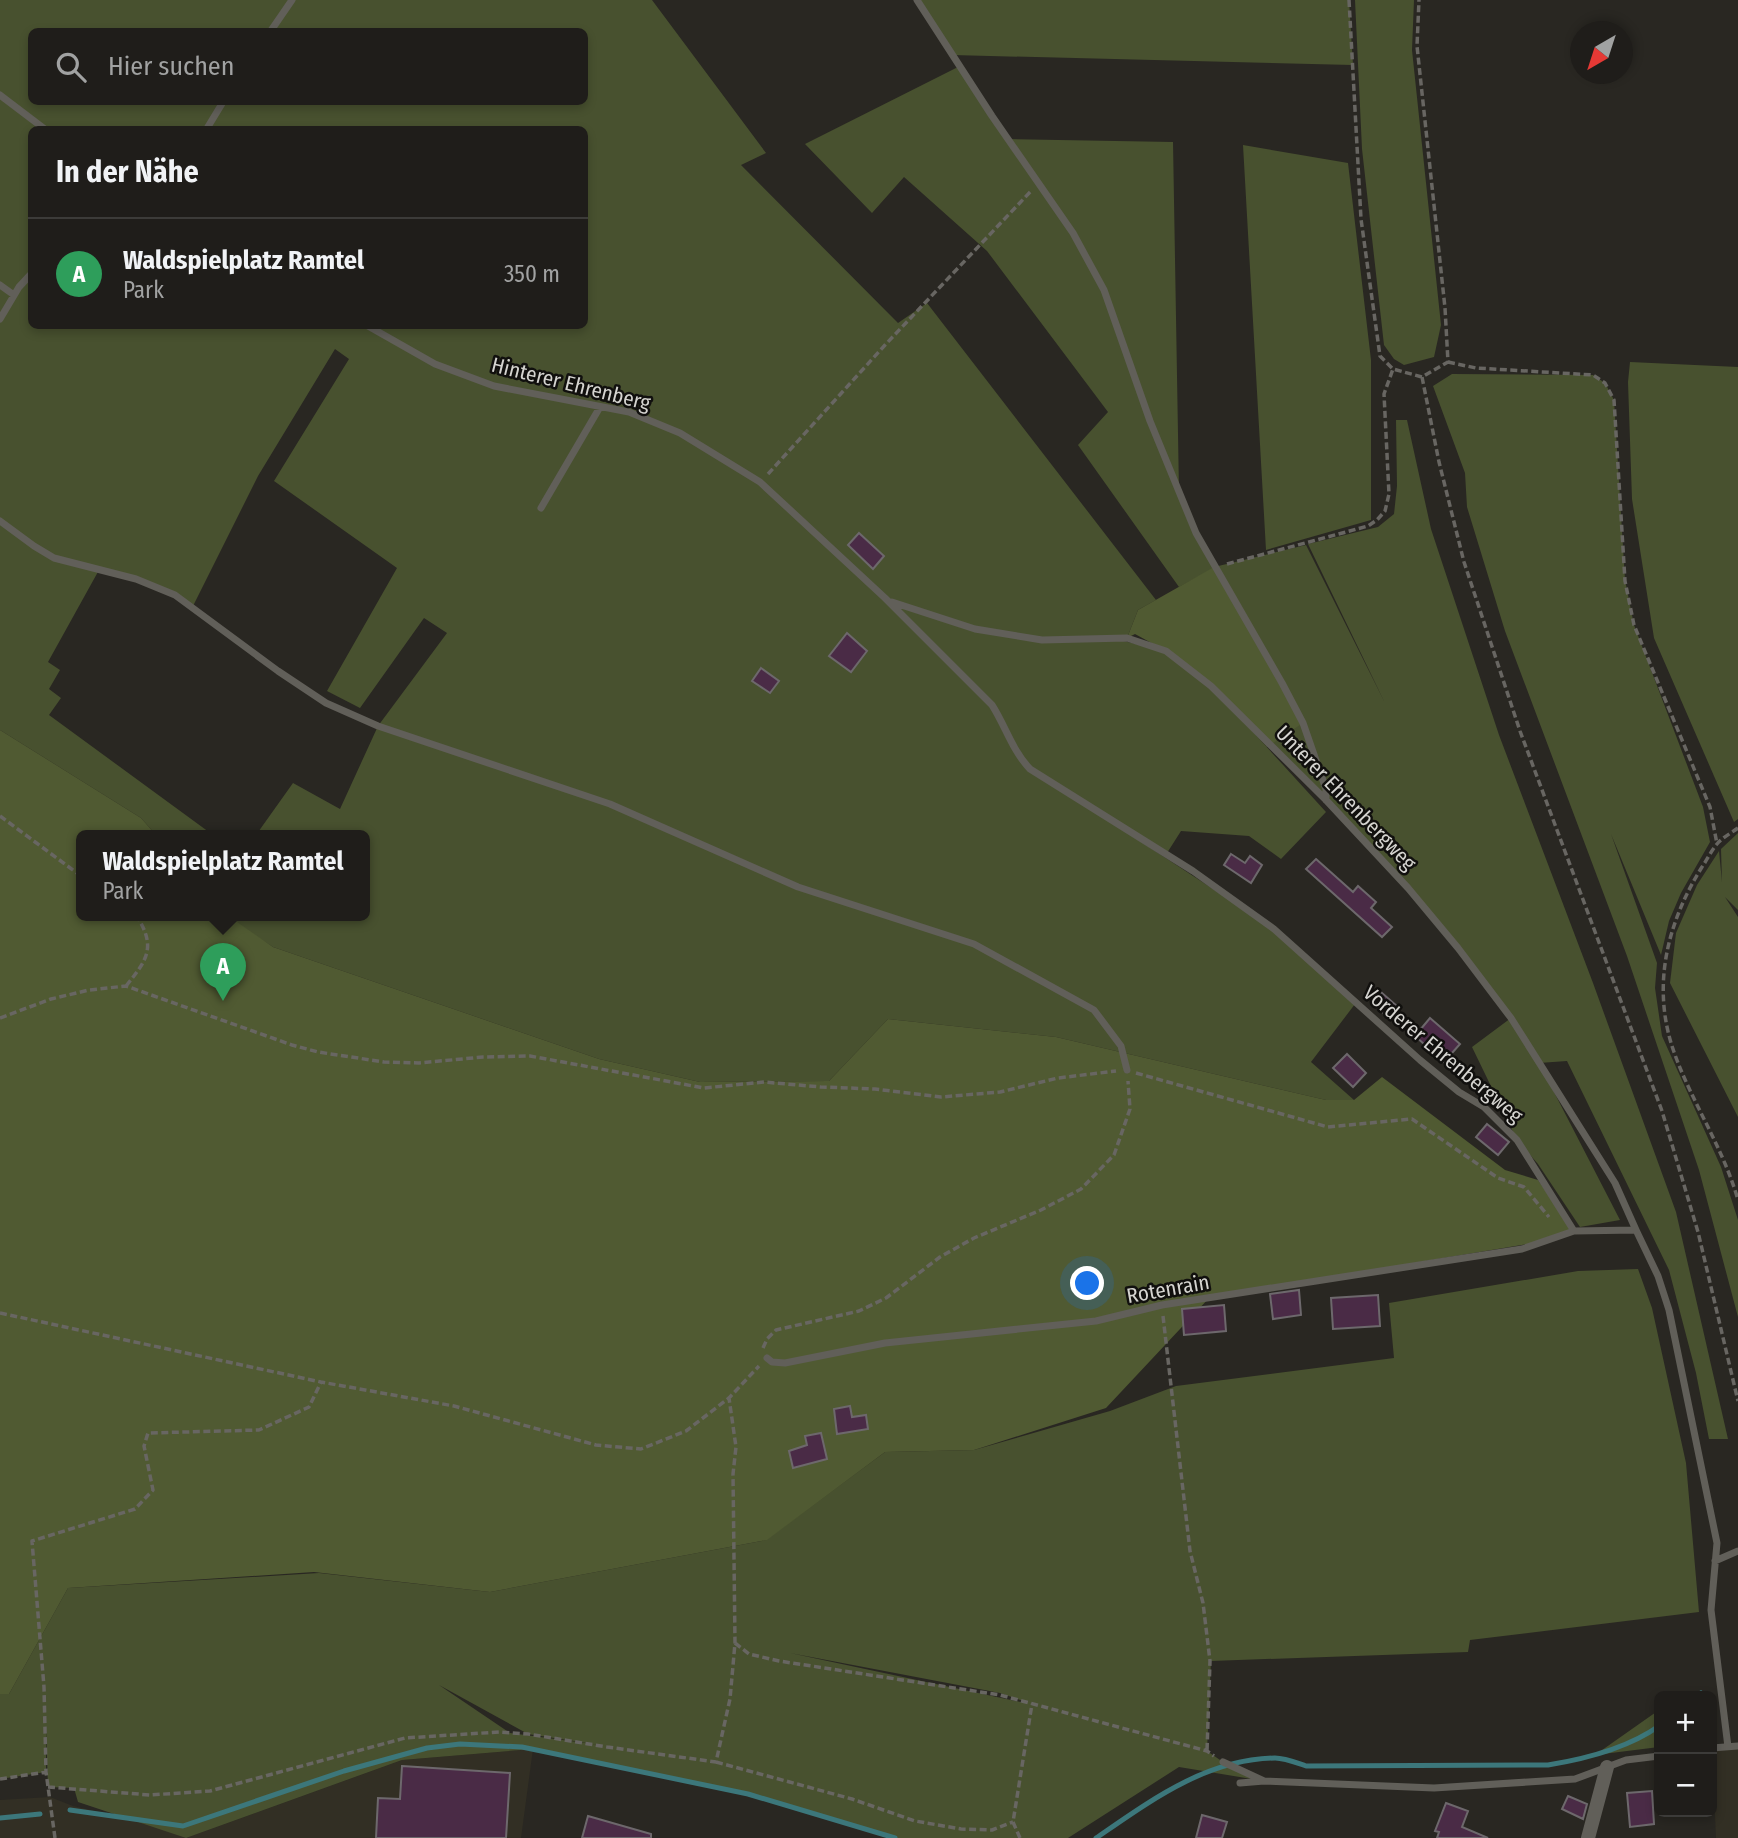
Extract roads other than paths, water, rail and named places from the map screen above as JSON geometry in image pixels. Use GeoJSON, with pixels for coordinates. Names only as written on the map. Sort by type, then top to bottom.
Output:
{"type":"FeatureCollection","features":[{"type":"Feature","properties":{"kind":"street"},"geometry":{"type":"LineString","coordinates":[[1588,1838],[1608,1767]]}},
{"type":"Feature","properties":{"kind":"lane"},"geometry":{"type":"LineString","coordinates":[[273,28],[292,0]]}},
{"type":"Feature","properties":{"kind":"lane"},"geometry":{"type":"LineString","coordinates":[[917,0],[1073,233],[1104,290],[1150,421],[1196,533],[1303,723],[1326,789],[1326,800]]}},
{"type":"Feature","properties":{"kind":"lane"},"geometry":{"type":"LineString","coordinates":[[0,96],[41,126]]}},
{"type":"Feature","properties":{"kind":"lane"},"geometry":{"type":"LineString","coordinates":[[208,126],[221,105]]}},
{"type":"Feature","properties":{"kind":"lane"},"geometry":{"type":"LineString","coordinates":[[0,319],[28,278]]}},
{"type":"Feature","properties":{"kind":"lane"},"geometry":{"type":"LineString","coordinates":[[0,285],[14,295]]}},
{"type":"Feature","properties":{"kind":"lane","name":"Hinterer Ehrenberg"},"geometry":{"type":"LineString","coordinates":[[373,329],[435,364],[494,386],[629,412],[680,433],[760,482],[885,598]]}},
{"type":"Feature","properties":{"kind":"lane"},"geometry":{"type":"LineString","coordinates":[[541,508],[600,407]]}},
{"type":"Feature","properties":{"kind":"lane"},"geometry":{"type":"LineString","coordinates":[[0,521],[54,558],[136,579],[175,595],[278,671],[327,703],[378,726],[610,804],[798,887],[974,944],[1094,1010],[1121,1046],[1127,1070]]}},
{"type":"Feature","properties":{"kind":"lane","name":"Unterer Ehrenbergweg"},"geometry":{"type":"LineString","coordinates":[[885,598],[975,629],[1042,640],[1128,638],[1166,651],[1212,687],[1326,800],[1408,888],[1458,948],[1511,1018],[1615,1183],[1636,1230]]}},
{"type":"Feature","properties":{"kind":"lane","name":"Vorderer Ehrenbergweg"},"geometry":{"type":"LineString","coordinates":[[885,598],[992,705],[1014,749],[1030,769],[1193,871],[1274,929],[1420,1060],[1459,1092],[1485,1107],[1517,1140],[1574,1231]]}},
{"type":"Feature","properties":{"kind":"lane"},"geometry":{"type":"LineString","coordinates":[[1574,1231],[1636,1230],[1658,1276],[1669,1310],[1717,1543],[1711,1610],[1728,1746]]}},
{"type":"Feature","properties":{"kind":"lane","name":"Rotenrain"},"geometry":{"type":"LineString","coordinates":[[766,1358],[772,1362],[785,1363],[885,1343],[1096,1321],[1162,1305],[1522,1249],[1574,1231]]}},
{"type":"Feature","properties":{"kind":"lane"},"geometry":{"type":"LineString","coordinates":[[1715,1561],[1738,1551]]}},
{"type":"Feature","properties":{"kind":"lane"},"geometry":{"type":"LineString","coordinates":[[1717,1747],[1738,1745]]}},
{"type":"Feature","properties":{"kind":"lane"},"geometry":{"type":"LineString","coordinates":[[1240,1783],[1264,1781],[1434,1788],[1576,1779],[1626,1760],[1654,1757]]}},
{"type":"Feature","properties":{"kind":"lane"},"geometry":{"type":"LineString","coordinates":[[1223,1762],[1264,1781]]}},
{"type":"Feature","properties":{"kind":"waterway"},"geometry":{"type":"LineString","coordinates":[[1096,1838],[1180,1784],[1202,1774],[1250,1760],[1279,1758],[1306,1766],[1548,1765],[1606,1752],[1654,1729]]}},
{"type":"Feature","properties":{"kind":"waterway"},"geometry":{"type":"LineString","coordinates":[[70,1810],[183,1826],[344,1771],[427,1748],[460,1744],[522,1747],[748,1794],[895,1838]]}},
{"type":"Feature","properties":{"kind":"waterway"},"geometry":{"type":"LineString","coordinates":[[0,1818],[40,1814]]}},
{"type":"Feature","properties":{"kind":"place","name":"Waldspielplatz Ramtel"},"geometry":{"type":"Point","coordinates":[223,1001]}}]}
